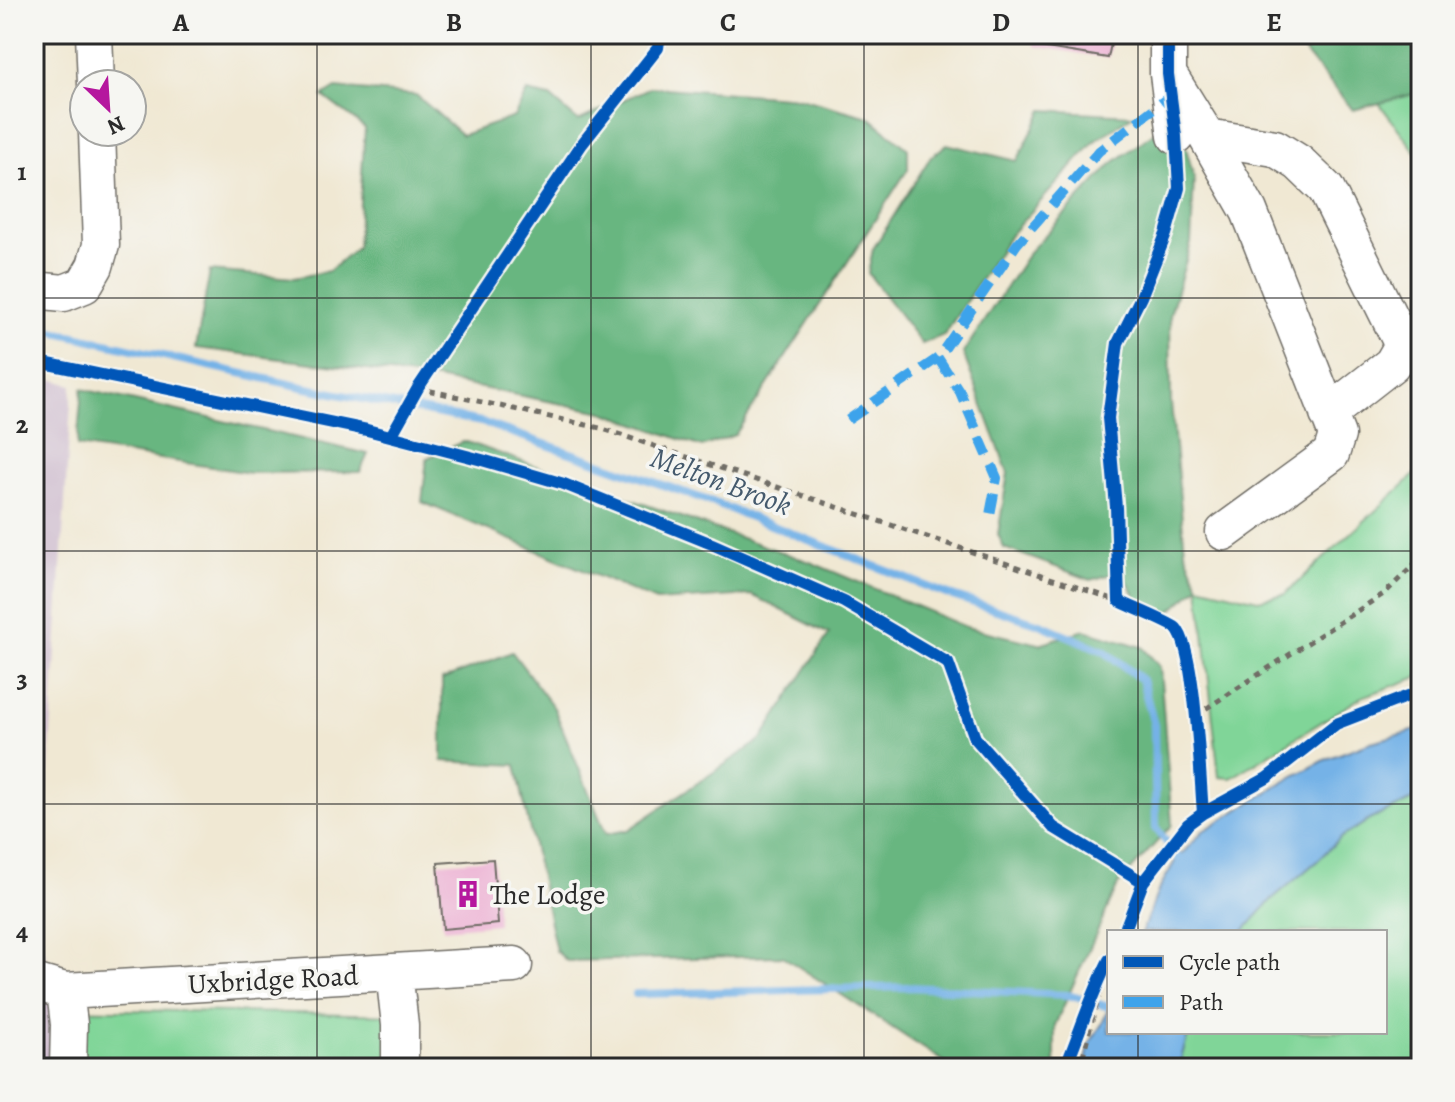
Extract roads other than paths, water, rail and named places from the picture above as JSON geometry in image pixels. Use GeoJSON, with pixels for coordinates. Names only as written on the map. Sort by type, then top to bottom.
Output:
{"type":"FeatureCollection","features":[{"type":"Feature","properties":{"kind":"street"},"geometry":{"type":"LineString","coordinates":[[94,34],[95,68]]}},
{"type":"Feature","properties":{"kind":"street"},"geometry":{"type":"LineString","coordinates":[[1168,34],[1168,74],[1192,137],[1249,211],[1337,435],[1331,454],[1224,532]]}},
{"type":"Feature","properties":{"kind":"street"},"geometry":{"type":"LineString","coordinates":[[1192,137],[1275,148],[1299,163],[1326,189],[1403,345],[1392,364],[1328,414]]}},
{"type":"Feature","properties":{"kind":"street"},"geometry":{"type":"LineString","coordinates":[[34,290],[64,293],[84,285],[95,266],[101,245],[98,148]]}},
{"type":"Feature","properties":{"kind":"street","name":"Uxbridge Road"},"geometry":{"type":"LineString","coordinates":[[50,986],[514,965]]}},
{"type":"Feature","properties":{"kind":"street"},"geometry":{"type":"LineString","coordinates":[[394,972],[400,1025],[400,1068]]}},
{"type":"Feature","properties":{"kind":"street"},"geometry":{"type":"LineString","coordinates":[[50,986],[69,1024],[68,1068]]}},
{"type":"Feature","properties":{"kind":"water"},"geometry":{"type":"Polygon","coordinates":[[[1421,729],[1421,796],[1371,819],[1340,838],[1272,899],[1245,930],[1143,930],[1158,891],[1175,861],[1203,831],[1294,776],[1371,742],[1421,729]]]}},
{"type":"Feature","properties":{"kind":"water"},"geometry":{"type":"Polygon","coordinates":[[[1107,1012],[1107,1034],[1188,1034],[1178,1068],[1085,1068],[1089,1044],[1107,1012]]]}},
{"type":"Feature","properties":{"kind":"waterway","name":"Melton Brook"},"geometry":{"type":"LineString","coordinates":[[34,327],[307,388],[481,422],[712,502],[946,594],[1040,624],[1104,651],[1142,680],[1154,725],[1156,828],[1182,863]]}},
{"type":"Feature","properties":{"kind":"waterway"},"geometry":{"type":"LineString","coordinates":[[636,994],[909,987],[1068,995],[1107,1006]]}},
{"type":"Feature","properties":{"kind":"place","name":"The Lodge"},"geometry":{"type":"Point","coordinates":[468,894]}}]}
